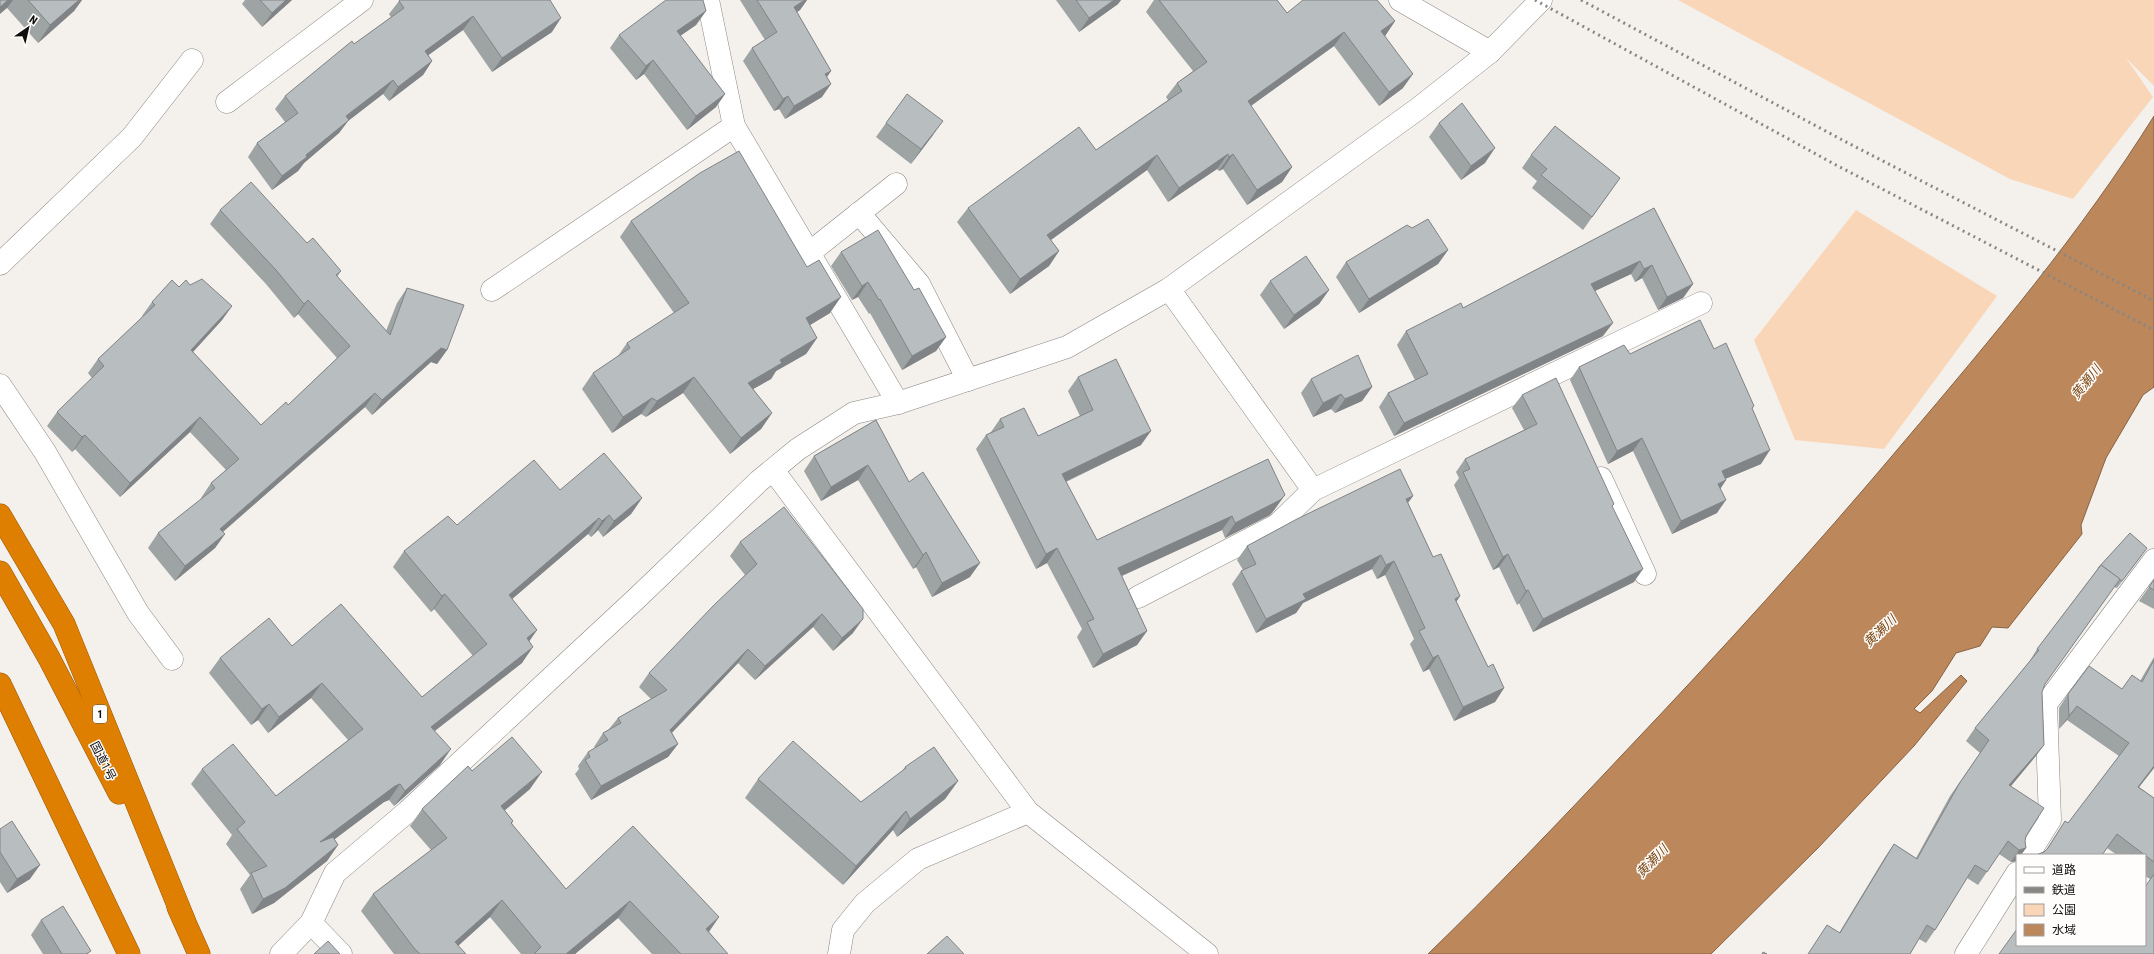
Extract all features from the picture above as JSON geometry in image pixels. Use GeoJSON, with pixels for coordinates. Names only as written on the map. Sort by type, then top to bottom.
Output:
{"type":"FeatureCollection","features":[{"type":"Feature","properties":{"kind":"highway","name":"1"},"geometry":{"type":"LineString","coordinates":[[0,516],[64,624],[184,920]]}},
{"type":"Feature","properties":{"kind":"highway","name":"国道1号"},"geometry":{"type":"LineString","coordinates":[[0,572],[49,658],[184,920],[199,954]]}},
{"type":"Feature","properties":{"kind":"highway"},"geometry":{"type":"LineString","coordinates":[[0,684],[129,954]]}},
{"type":"Feature","properties":{"kind":"highway"},"geometry":{"type":"LineString","coordinates":[[0,705],[24,733]]}},
{"type":"Feature","properties":{"kind":"street"},"geometry":{"type":"LineString","coordinates":[[227,102],[362,0]]}},
{"type":"Feature","properties":{"kind":"street"},"geometry":{"type":"LineString","coordinates":[[708,0],[734,126],[898,403]]}},
{"type":"Feature","properties":{"kind":"street"},"geometry":{"type":"LineString","coordinates":[[1400,0],[1490,52]]}},
{"type":"Feature","properties":{"kind":"street"},"geometry":{"type":"LineString","coordinates":[[281,954],[311,923],[335,873],[407,812],[773,470],[798,449],[854,413],[898,403],[1067,347],[1168,289],[1419,108],[1490,52],[1541,0]]}},
{"type":"Feature","properties":{"kind":"street"},"geometry":{"type":"LineString","coordinates":[[0,264],[132,137],[192,60]]}},
{"type":"Feature","properties":{"kind":"street"},"geometry":{"type":"LineString","coordinates":[[492,290],[734,126]]}},
{"type":"Feature","properties":{"kind":"street"},"geometry":{"type":"LineString","coordinates":[[809,252],[896,184]]}},
{"type":"Feature","properties":{"kind":"street"},"geometry":{"type":"LineString","coordinates":[[858,213],[919,284],[968,380]]}},
{"type":"Feature","properties":{"kind":"street"},"geometry":{"type":"LineString","coordinates":[[1168,289],[1313,490]]}},
{"type":"Feature","properties":{"kind":"street"},"geometry":{"type":"LineString","coordinates":[[1138,597],[1277,524],[1313,490],[1701,303]]}},
{"type":"Feature","properties":{"kind":"street"},"geometry":{"type":"LineString","coordinates":[[1553,374],[1563,396]]}},
{"type":"Feature","properties":{"kind":"street"},"geometry":{"type":"LineString","coordinates":[[0,385],[45,452],[138,613],[172,658]]}},
{"type":"Feature","properties":{"kind":"street"},"geometry":{"type":"LineString","coordinates":[[1593,460],[1645,574]]}},
{"type":"Feature","properties":{"kind":"street"},"geometry":{"type":"LineString","coordinates":[[773,470],[1028,812],[1207,954]]}},
{"type":"Feature","properties":{"kind":"street"},"geometry":{"type":"LineString","coordinates":[[2029,854],[2050,820],[2046,704],[2154,560]]}},
{"type":"Feature","properties":{"kind":"street"},"geometry":{"type":"LineString","coordinates":[[840,954],[844,930],[865,903],[918,860],[1028,812]]}},
{"type":"Feature","properties":{"kind":"street"},"geometry":{"type":"LineString","coordinates":[[1966,954],[2016,875]]}},
{"type":"Feature","properties":{"kind":"street"},"geometry":{"type":"LineString","coordinates":[[311,923],[341,954]]}},
{"type":"Feature","properties":{"kind":"green space"},"geometry":{"type":"Polygon","coordinates":[[[1678,0],[2154,0],[2154,86],[2126,58],[2153,97],[2073,199],[2010,179],[1678,0]]]}},
{"type":"Feature","properties":{"kind":"green space"},"geometry":{"type":"Polygon","coordinates":[[[1856,210],[1997,296],[1884,449],[1795,440],[1754,340],[1856,210]]]}},
{"type":"Feature","properties":{"kind":"water","name":"黄瀬川"},"geometry":{"type":"Polygon","coordinates":[[[2154,116],[2154,387],[2143,395],[2106,458],[2081,525],[2082,534],[2008,628],[1992,627],[1980,646],[1956,653],[1932,691],[1914,709],[1920,713],[1961,675],[1967,681],[1914,746],[1818,848],[1711,954],[1428,954],[1575,805],[1730,639],[1835,523],[1970,364],[2034,284],[2096,202],[2154,116]]]}},
{"type":"Feature","properties":{"kind":"building"},"geometry":{"type":"Polygon","coordinates":[[[0,0],[8,0],[0,7],[0,0]]]}},
{"type":"Feature","properties":{"kind":"building"},"geometry":{"type":"Polygon","coordinates":[[[28,0],[79,0],[50,25],[28,0]]]}},
{"type":"Feature","properties":{"kind":"building"},"geometry":{"type":"Polygon","coordinates":[[[260,0],[286,0],[272,13],[260,0]]]}},
{"type":"Feature","properties":{"kind":"building"},"geometry":{"type":"Polygon","coordinates":[[[550,0],[561,18],[502,58],[473,16],[425,51],[432,61],[398,87],[393,80],[346,116],[349,120],[306,155],[307,157],[282,176],[257,143],[298,113],[285,96],[352,41],[354,44],[404,8],[399,1],[550,0]]]}},
{"type":"Feature","properties":{"kind":"building"},"geometry":{"type":"Polygon","coordinates":[[[666,0],[703,0],[706,11],[677,31],[725,94],[696,116],[653,60],[646,66],[619,35],[666,0]]]}},
{"type":"Feature","properties":{"kind":"building"},"geometry":{"type":"Polygon","coordinates":[[[757,0],[805,0],[794,7],[831,71],[825,74],[831,84],[794,106],[788,96],[783,99],[752,48],[777,32],[757,0]]]}},
{"type":"Feature","properties":{"kind":"building"},"geometry":{"type":"Polygon","coordinates":[[[1076,0],[1114,0],[1089,18],[1076,0]]]}},
{"type":"Feature","properties":{"kind":"building"},"geometry":{"type":"Polygon","coordinates":[[[1159,0],[1277,0],[1287,13],[1303,0],[1377,0],[1395,21],[1381,31],[1413,74],[1389,92],[1344,32],[1248,101],[1292,167],[1257,190],[1233,154],[1229,157],[1228,154],[1179,188],[1157,155],[1047,235],[1059,251],[1020,279],[968,208],[1079,127],[1096,150],[1182,91],[1177,83],[1207,62],[1159,0]]]}},
{"type":"Feature","properties":{"kind":"building"},"geometry":{"type":"Polygon","coordinates":[[[907,94],[943,121],[921,149],[886,123],[907,94]]]}},
{"type":"Feature","properties":{"kind":"building"},"geometry":{"type":"Polygon","coordinates":[[[1462,103],[1495,148],[1471,166],[1439,123],[1462,103]]]}},
{"type":"Feature","properties":{"kind":"building"},"geometry":{"type":"Polygon","coordinates":[[[1555,126],[1620,178],[1592,217],[1541,175],[1547,169],[1531,155],[1555,126]]]}},
{"type":"Feature","properties":{"kind":"building"},"geometry":{"type":"Polygon","coordinates":[[[739,151],[807,267],[819,260],[841,297],[806,318],[817,338],[780,360],[782,363],[748,383],[772,413],[741,438],[694,377],[657,401],[652,398],[623,417],[593,373],[630,348],[627,343],[689,303],[631,221],[700,173],[739,151]]]}},
{"type":"Feature","properties":{"kind":"building"},"geometry":{"type":"Polygon","coordinates":[[[251,182],[307,243],[313,238],[341,271],[336,275],[390,335],[407,288],[464,305],[447,350],[441,348],[382,400],[375,393],[220,529],[225,534],[185,566],[158,533],[215,488],[211,483],[239,459],[200,417],[130,483],[85,435],[82,437],[57,412],[104,366],[98,359],[155,305],[152,302],[172,280],[179,287],[186,280],[190,285],[202,279],[232,306],[191,350],[261,425],[286,402],[288,405],[350,346],[308,300],[304,304],[276,270],[220,210],[251,182]]]}},
{"type":"Feature","properties":{"kind":"building"},"geometry":{"type":"Polygon","coordinates":[[[1654,208],[1693,284],[1667,297],[1652,265],[1644,269],[1640,261],[1591,284],[1613,323],[1404,423],[1388,393],[1428,374],[1406,331],[1461,303],[1463,308],[1654,208]]]}},
{"type":"Feature","properties":{"kind":"building"},"geometry":{"type":"Polygon","coordinates":[[[1428,219],[1448,250],[1369,299],[1346,262],[1407,225],[1412,228],[1428,219]]]}},
{"type":"Feature","properties":{"kind":"building"},"geometry":{"type":"Polygon","coordinates":[[[878,230],[914,290],[919,288],[946,337],[912,356],[880,299],[879,300],[868,282],[862,286],[841,252],[878,230]]]}},
{"type":"Feature","properties":{"kind":"building"},"geometry":{"type":"Polygon","coordinates":[[[1306,256],[1329,290],[1294,315],[1270,281],[1306,256]]]}},
{"type":"Feature","properties":{"kind":"building"},"geometry":{"type":"Polygon","coordinates":[[[1700,320],[1714,349],[1726,343],[1754,406],[1752,408],[1770,450],[1722,471],[1726,480],[1718,484],[1726,500],[1681,521],[1642,438],[1617,451],[1579,367],[1624,345],[1630,354],[1700,320]]]}},
{"type":"Feature","properties":{"kind":"building"},"geometry":{"type":"Polygon","coordinates":[[[1358,355],[1372,387],[1345,399],[1341,394],[1323,403],[1311,379],[1358,355]]]}},
{"type":"Feature","properties":{"kind":"building"},"geometry":{"type":"Polygon","coordinates":[[[1116,359],[1151,431],[1062,474],[1097,540],[1268,459],[1285,495],[1280,500],[1235,523],[1232,516],[1118,568],[1147,631],[1103,654],[1087,622],[1094,619],[1057,548],[1046,554],[986,435],[1004,427],[1000,419],[1024,408],[1038,436],[1093,410],[1078,377],[1116,359]]]}},
{"type":"Feature","properties":{"kind":"building"},"geometry":{"type":"Polygon","coordinates":[[[1556,378],[1614,504],[1612,506],[1643,569],[1543,619],[1528,590],[1526,591],[1508,554],[1503,557],[1463,472],[1470,469],[1465,459],[1537,424],[1522,395],[1556,378]]]}},
{"type":"Feature","properties":{"kind":"building"},"geometry":{"type":"Polygon","coordinates":[[[876,420],[909,482],[923,472],[980,563],[942,583],[926,552],[923,555],[868,465],[831,487],[814,456],[876,420]]]}},
{"type":"Feature","properties":{"kind":"building"},"geometry":{"type":"Polygon","coordinates":[[[604,453],[642,498],[614,521],[609,515],[602,521],[599,518],[509,595],[537,630],[527,638],[533,647],[431,727],[451,749],[405,791],[400,784],[395,786],[320,842],[333,837],[338,845],[285,888],[263,899],[251,873],[267,866],[237,829],[245,822],[202,769],[233,744],[276,796],[363,729],[322,683],[279,717],[269,704],[262,709],[220,658],[269,618],[292,646],[341,604],[422,697],[487,644],[445,594],[442,596],[404,551],[448,516],[457,525],[534,460],[560,490],[604,453]]]}},
{"type":"Feature","properties":{"kind":"building"},"geometry":{"type":"Polygon","coordinates":[[[1400,469],[1413,496],[1406,499],[1433,557],[1441,554],[1460,596],[1455,599],[1488,667],[1493,664],[1504,688],[1463,707],[1438,655],[1433,658],[1419,631],[1425,628],[1394,561],[1386,565],[1381,555],[1303,594],[1306,599],[1266,619],[1241,571],[1256,564],[1247,546],[1297,519],[1400,469]]]}},
{"type":"Feature","properties":{"kind":"building"},"geometry":{"type":"Polygon","coordinates":[[[784,507],[863,609],[863,619],[842,638],[822,614],[765,666],[748,649],[670,730],[678,744],[601,786],[585,760],[590,757],[588,752],[608,740],[603,733],[621,723],[618,718],[667,690],[649,673],[714,605],[757,564],[740,542],[784,507]]]}},
{"type":"Feature","properties":{"kind":"building"},"geometry":{"type":"Polygon","coordinates":[[[2130,533],[2147,548],[2122,581],[2101,565],[2098,568],[2130,533]]]}},
{"type":"Feature","properties":{"kind":"building"},"geometry":{"type":"Polygon","coordinates":[[[2101,565],[2120,579],[2045,684],[2042,692],[2044,745],[2009,785],[2044,808],[2026,836],[2026,848],[2019,850],[2008,841],[1987,872],[1975,865],[1935,930],[1927,925],[1910,954],[1808,954],[1827,925],[1840,933],[1894,844],[1917,859],[1959,784],[1989,740],[1975,728],[2039,650],[2037,649],[2101,565]]]}},
{"type":"Feature","properties":{"kind":"building"},"geometry":{"type":"Polygon","coordinates":[[[2154,580],[2154,590],[2149,587],[2154,580]]]}},
{"type":"Feature","properties":{"kind":"building"},"geometry":{"type":"Polygon","coordinates":[[[2154,660],[2154,766],[2138,787],[2154,798],[2154,862],[2146,856],[2146,854],[2143,854],[2117,834],[2103,854],[2038,854],[2044,852],[2048,848],[2065,821],[2068,823],[2129,743],[2077,706],[2069,716],[2068,694],[2089,666],[2122,689],[2132,675],[2142,682],[2154,660]]]}},
{"type":"Feature","properties":{"kind":"building"},"geometry":{"type":"Polygon","coordinates":[[[512,737],[542,772],[501,806],[513,821],[511,823],[566,889],[633,826],[719,917],[706,929],[728,954],[681,954],[630,901],[566,954],[534,954],[541,947],[502,900],[455,942],[466,954],[420,954],[414,948],[373,894],[447,838],[422,809],[468,766],[472,771],[512,737]]]}},
{"type":"Feature","properties":{"kind":"building"},"geometry":{"type":"Polygon","coordinates":[[[793,741],[861,802],[906,768],[905,767],[934,747],[958,781],[910,819],[906,811],[856,866],[758,779],[793,741]]]}},
{"type":"Feature","properties":{"kind":"building"},"geometry":{"type":"Polygon","coordinates":[[[12,821],[40,865],[17,879],[0,852],[0,829],[12,821]]]}},
{"type":"Feature","properties":{"kind":"building"},"geometry":{"type":"Polygon","coordinates":[[[2154,874],[2154,954],[1999,954],[2016,930],[2016,946],[2146,946],[2146,886],[2154,874]]]}},
{"type":"Feature","properties":{"kind":"building"},"geometry":{"type":"Polygon","coordinates":[[[63,906],[91,951],[86,954],[62,954],[41,920],[63,906]]]}},
{"type":"Feature","properties":{"kind":"building"},"geometry":{"type":"Polygon","coordinates":[[[947,936],[964,954],[927,954],[947,936]]]}},
{"type":"Feature","properties":{"kind":"building"},"geometry":{"type":"Polygon","coordinates":[[[328,941],[340,954],[314,954],[328,941]]]}},
{"type":"Feature","properties":{"kind":"railway"},"geometry":{"type":"LineString","coordinates":[[1535,0],[1836,165],[2154,330]]}},
{"type":"Feature","properties":{"kind":"railway"},"geometry":{"type":"LineString","coordinates":[[1581,0],[1848,143],[2154,301]]}}]}
